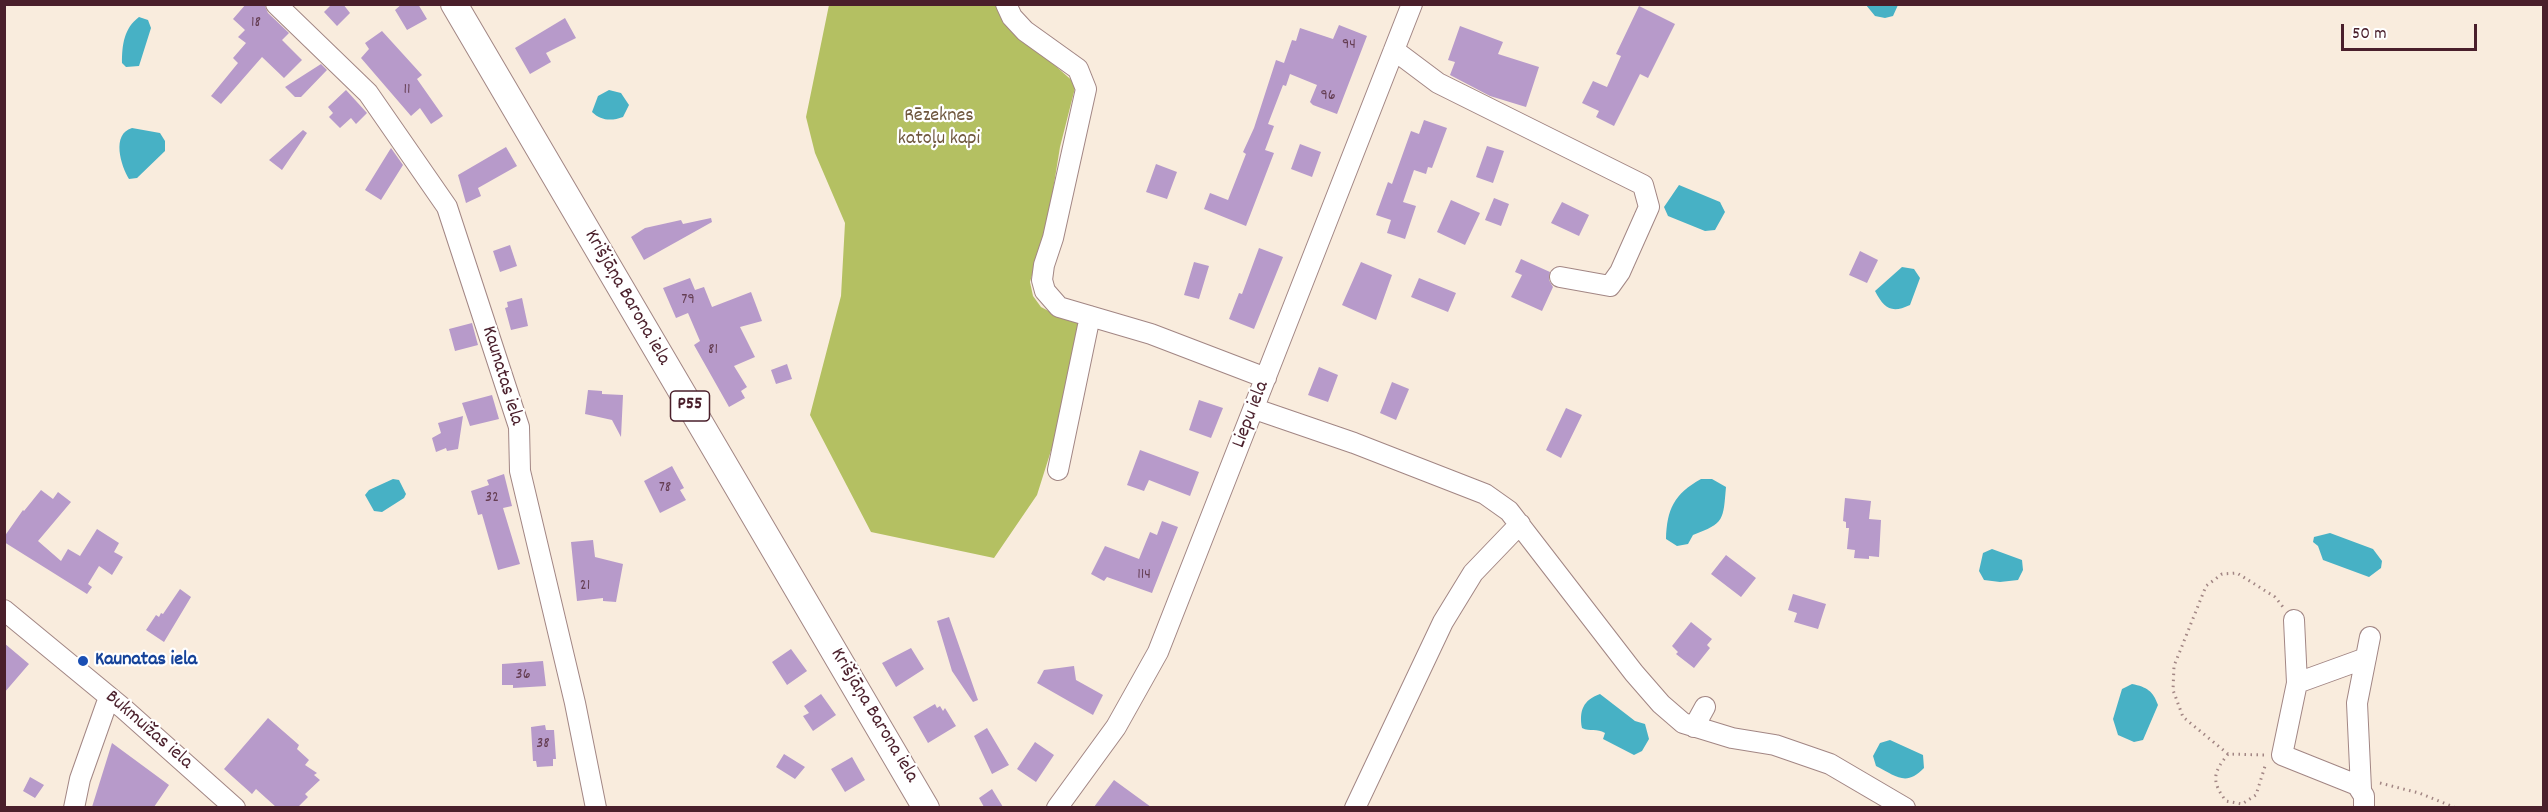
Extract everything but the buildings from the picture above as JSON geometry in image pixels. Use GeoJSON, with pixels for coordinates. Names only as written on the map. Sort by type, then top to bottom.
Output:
{"type":"FeatureCollection","features":[{"type":"Feature","properties":{"kind":"main road","name":"Krišjāņa Barona iela"},"geometry":{"type":"LineString","coordinates":[[454,4],[926,807]]}},
{"type":"Feature","properties":{"kind":"street","name":"Kaunatas iela"},"geometry":{"type":"LineString","coordinates":[[276,4],[368,93],[447,207],[519,427],[520,471],[576,703],[596,807]]}},
{"type":"Feature","properties":{"kind":"street"},"geometry":{"type":"LineString","coordinates":[[1006,4],[1012,17],[1025,31],[1078,69],[1083,80],[1084,99],[1053,238],[1044,265],[1042,280],[1045,291],[1059,307],[1151,334],[1266,378]]}},
{"type":"Feature","properties":{"kind":"street","name":"Liepu iela"},"geometry":{"type":"LineString","coordinates":[[1057,807],[1116,727],[1158,652],[1412,4]]}},
{"type":"Feature","properties":{"kind":"street"},"geometry":{"type":"LineString","coordinates":[[1394,50],[1438,83],[1643,185],[1649,207],[1620,272],[1610,286],[1560,277]]}},
{"type":"Feature","properties":{"kind":"street"},"geometry":{"type":"LineString","coordinates":[[1058,470],[1090,316]]}},
{"type":"Feature","properties":{"kind":"street"},"geometry":{"type":"LineString","coordinates":[[1255,409],[1354,442],[1485,494],[1509,511],[1661,704],[1683,723],[1732,738],[1775,745],[1830,764],[1905,807]]}},
{"type":"Feature","properties":{"kind":"street"},"geometry":{"type":"LineString","coordinates":[[1355,807],[1443,621],[1473,573],[1520,524]]}},
{"type":"Feature","properties":{"kind":"street","name":"Bukmuižas iela"},"geometry":{"type":"LineString","coordinates":[[4,610],[109,697],[235,807]]}},
{"type":"Feature","properties":{"kind":"street"},"geometry":{"type":"LineString","coordinates":[[2294,620],[2297,683],[2282,755],[2357,785],[2363,798]]}},
{"type":"Feature","properties":{"kind":"street"},"geometry":{"type":"LineString","coordinates":[[2363,798],[2357,703],[2370,637]]}},
{"type":"Feature","properties":{"kind":"street"},"geometry":{"type":"LineString","coordinates":[[2297,683],[2366,658]]}},
{"type":"Feature","properties":{"kind":"street"},"geometry":{"type":"LineString","coordinates":[[74,807],[80,779],[109,697]]}},
{"type":"Feature","properties":{"kind":"street"},"geometry":{"type":"LineString","coordinates":[[1694,727],[1705,707]]}},
{"type":"Feature","properties":{"kind":"path"},"geometry":{"type":"LineString","coordinates":[[2228,754],[2217,768],[2216,787],[2226,801],[2242,804],[2256,795],[2268,755],[2228,754],[2183,717],[2173,690],[2174,666],[2206,586],[2222,574],[2238,573],[2275,597],[2294,620]]}},
{"type":"Feature","properties":{"kind":"path"},"geometry":{"type":"LineString","coordinates":[[2363,798],[2379,783],[2419,793],[2456,807]]}},
{"type":"Feature","properties":{"kind":"green space","name":"Rēzeknes katoļu kapi"},"geometry":{"type":"Polygon","coordinates":[[[829,5],[1007,5],[1019,34],[1076,84],[1060,147],[1048,221],[1030,282],[1033,296],[1041,307],[1056,315],[1079,321],[1055,438],[1037,495],[994,558],[871,532],[810,415],[841,296],[845,223],[815,153],[806,117],[829,5]]]}},
{"type":"Feature","properties":{"kind":"water"},"geometry":{"type":"Polygon","coordinates":[[[1898,4],[1893,16],[1885,18],[1875,16],[1866,5],[1898,4]]]}},
{"type":"Feature","properties":{"kind":"water"},"geometry":{"type":"Polygon","coordinates":[[[139,17],[148,20],[151,28],[139,66],[126,67],[122,63],[125,37],[130,26],[139,17]]]}},
{"type":"Feature","properties":{"kind":"water"},"geometry":{"type":"Polygon","coordinates":[[[609,90],[621,93],[629,105],[623,117],[607,119],[592,112],[598,96],[609,90]]]}},
{"type":"Feature","properties":{"kind":"water"},"geometry":{"type":"Polygon","coordinates":[[[132,128],[160,133],[165,141],[165,151],[137,178],[129,179],[121,159],[120,143],[126,131],[132,128]]]}},
{"type":"Feature","properties":{"kind":"water"},"geometry":{"type":"Polygon","coordinates":[[[1679,185],[1720,202],[1725,212],[1715,230],[1705,231],[1668,216],[1664,207],[1679,185]]]}},
{"type":"Feature","properties":{"kind":"water"},"geometry":{"type":"Polygon","coordinates":[[[1902,267],[1914,269],[1920,278],[1910,305],[1898,309],[1889,308],[1875,291],[1902,267]]]}},
{"type":"Feature","properties":{"kind":"water"},"geometry":{"type":"Polygon","coordinates":[[[393,479],[399,480],[406,494],[404,498],[382,512],[374,511],[365,495],[369,490],[393,479]]]}},
{"type":"Feature","properties":{"kind":"water"},"geometry":{"type":"Polygon","coordinates":[[[1701,479],[1712,479],[1726,487],[1723,514],[1717,523],[1693,535],[1688,544],[1677,546],[1666,539],[1670,511],[1684,490],[1701,479]]]}},
{"type":"Feature","properties":{"kind":"water"},"geometry":{"type":"Polygon","coordinates":[[[2330,533],[2373,549],[2382,561],[2381,568],[2369,577],[2323,560],[2318,546],[2313,542],[2314,537],[2330,533]]]}},
{"type":"Feature","properties":{"kind":"water"},"geometry":{"type":"Polygon","coordinates":[[[1992,549],[2022,560],[2023,570],[2018,580],[2000,582],[1984,580],[1979,571],[1983,553],[1992,549]]]}},
{"type":"Feature","properties":{"kind":"water"},"geometry":{"type":"Polygon","coordinates":[[[2132,684],[2149,690],[2158,705],[2143,740],[2134,742],[2118,735],[2113,719],[2122,689],[2132,684]]]}},
{"type":"Feature","properties":{"kind":"water"},"geometry":{"type":"Polygon","coordinates":[[[1600,694],[1635,721],[1645,724],[1649,739],[1642,751],[1634,755],[1603,739],[1605,733],[1582,728],[1581,716],[1586,703],[1600,694]]]}},
{"type":"Feature","properties":{"kind":"water"},"geometry":{"type":"Polygon","coordinates":[[[1890,740],[1923,755],[1924,768],[1918,774],[1901,778],[1876,766],[1873,756],[1880,743],[1890,740]]]}},
{"type":"Feature","properties":{"kind":"place","name":"Kaunatas iela"},"geometry":{"type":"Point","coordinates":[83,661]}}]}
